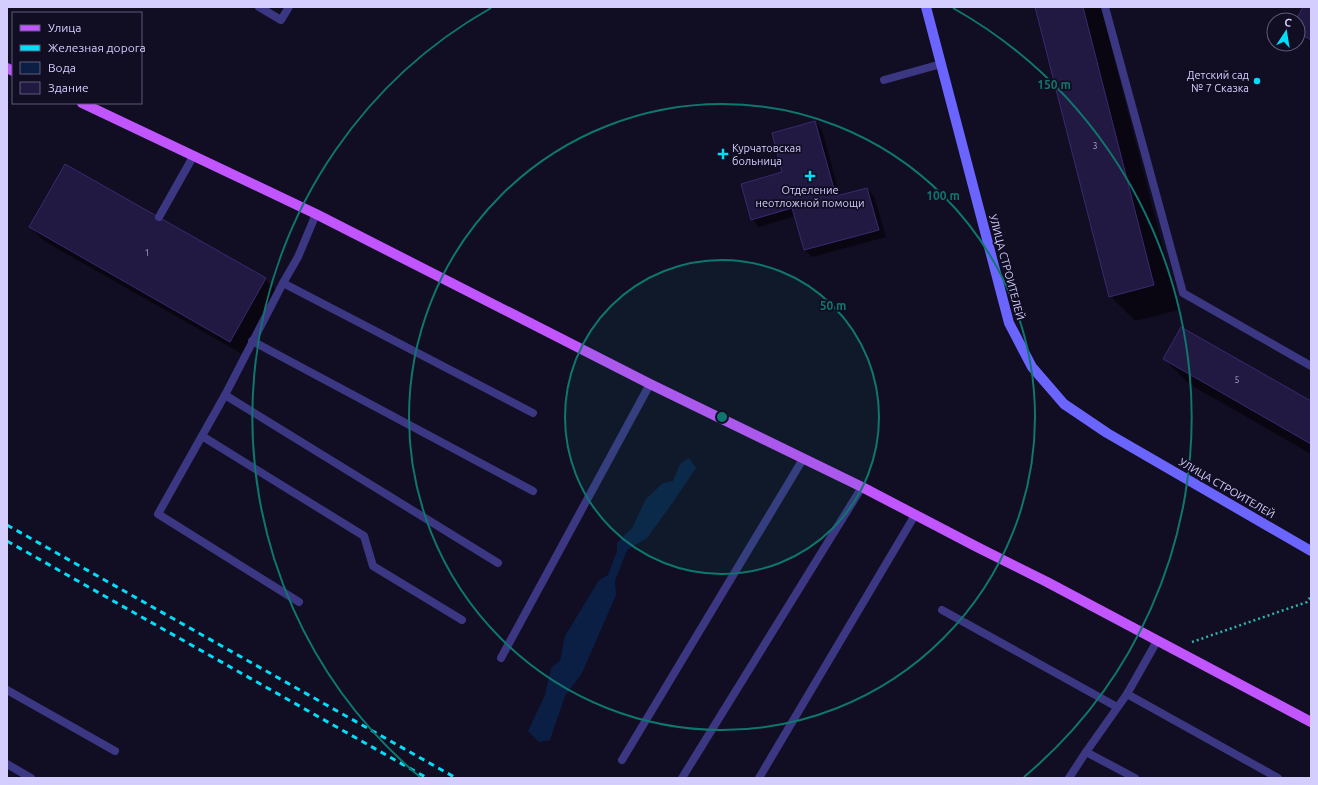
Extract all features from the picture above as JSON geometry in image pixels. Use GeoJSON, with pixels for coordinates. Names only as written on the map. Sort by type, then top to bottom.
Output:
{"type":"FeatureCollection","features":[{"type":"Feature","properties":{"kind":"main road"},"geometry":{"type":"LineString","coordinates":[[84,104],[316,214],[650,384],[862,487],[915,516],[1047,582],[1311,722]]}},
{"type":"Feature","properties":{"kind":"street","name":"УЛИЦА СТРОИТЕЛЕЙ"},"geometry":{"type":"LineString","coordinates":[[926,7],[1009,323],[1032,367],[1064,404],[1107,433],[1311,552]]}},
{"type":"Feature","properties":{"kind":"lane"},"geometry":{"type":"LineString","coordinates":[[259,7],[281,20],[289,7]]}},
{"type":"Feature","properties":{"kind":"lane"},"geometry":{"type":"LineString","coordinates":[[1105,7],[1183,292],[1311,366]]}},
{"type":"Feature","properties":{"kind":"lane"},"geometry":{"type":"LineString","coordinates":[[884,80],[941,64]]}},
{"type":"Feature","properties":{"kind":"lane"},"geometry":{"type":"LineString","coordinates":[[159,216],[194,155]]}},
{"type":"Feature","properties":{"kind":"lane"},"geometry":{"type":"LineString","coordinates":[[299,602],[158,514],[225,395],[282,283],[298,257],[316,214]]}},
{"type":"Feature","properties":{"kind":"lane"},"geometry":{"type":"LineString","coordinates":[[282,283],[533,413]]}},
{"type":"Feature","properties":{"kind":"lane"},"geometry":{"type":"LineString","coordinates":[[252,342],[533,491]]}},
{"type":"Feature","properties":{"kind":"lane"},"geometry":{"type":"LineString","coordinates":[[501,658],[650,384]]}},
{"type":"Feature","properties":{"kind":"lane"},"geometry":{"type":"LineString","coordinates":[[225,395],[498,563]]}},
{"type":"Feature","properties":{"kind":"lane"},"geometry":{"type":"LineString","coordinates":[[202,436],[364,536],[373,566],[462,620]]}},
{"type":"Feature","properties":{"kind":"lane"},"geometry":{"type":"LineString","coordinates":[[622,760],[803,459]]}},
{"type":"Feature","properties":{"kind":"lane"},"geometry":{"type":"LineString","coordinates":[[682,778],[862,487]]}},
{"type":"Feature","properties":{"kind":"lane"},"geometry":{"type":"LineString","coordinates":[[759,778],[915,516]]}},
{"type":"Feature","properties":{"kind":"lane"},"geometry":{"type":"LineString","coordinates":[[942,610],[1117,707]]}},
{"type":"Feature","properties":{"kind":"lane"},"geometry":{"type":"LineString","coordinates":[[1069,778],[1127,694],[1157,641]]}},
{"type":"Feature","properties":{"kind":"lane"},"geometry":{"type":"LineString","coordinates":[[7,690],[115,751]]}},
{"type":"Feature","properties":{"kind":"lane"},"geometry":{"type":"LineString","coordinates":[[1127,694],[1278,778]]}},
{"type":"Feature","properties":{"kind":"lane"},"geometry":{"type":"LineString","coordinates":[[1086,752],[1135,778]]}},
{"type":"Feature","properties":{"kind":"lane"},"geometry":{"type":"LineString","coordinates":[[7,764],[31,778]]}},
{"type":"Feature","properties":{"kind":"path"},"geometry":{"type":"LineString","coordinates":[[1172,648],[1307,602],[1311,596]]}},
{"type":"Feature","properties":{"kind":"water"},"geometry":{"type":"Polygon","coordinates":[[[689,458],[696,468],[647,538],[627,550],[615,581],[616,595],[582,673],[565,696],[550,740],[539,742],[528,731],[545,695],[551,668],[560,661],[565,636],[599,580],[608,575],[617,551],[617,543],[632,528],[646,499],[663,483],[673,481],[680,464],[689,458]]]}},
{"type":"Feature","properties":{"kind":"building"},"geometry":{"type":"Polygon","coordinates":[[[1035,7],[1083,7],[1154,285],[1109,297],[1035,7]]]}},
{"type":"Feature","properties":{"kind":"building"},"geometry":{"type":"Polygon","coordinates":[[[1303,7],[1311,7],[1311,40],[1306,37],[1306,12],[1300,12],[1303,7]]]}},
{"type":"Feature","properties":{"kind":"building"},"geometry":{"type":"Polygon","coordinates":[[[815,121],[836,196],[867,188],[879,230],[804,250],[792,208],[751,220],[741,184],[782,172],[772,133],[815,121]]]}},
{"type":"Feature","properties":{"kind":"building"},"geometry":{"type":"Polygon","coordinates":[[[65,164],[266,278],[230,342],[29,227],[65,164]]]}},
{"type":"Feature","properties":{"kind":"building"},"geometry":{"type":"Polygon","coordinates":[[[1181,327],[1311,401],[1311,444],[1163,359],[1181,327]]]}},
{"type":"Feature","properties":{"kind":"railway"},"geometry":{"type":"LineString","coordinates":[[7,525],[456,778]]}},
{"type":"Feature","properties":{"kind":"railway"},"geometry":{"type":"LineString","coordinates":[[7,541],[427,778]]}},
{"type":"Feature","properties":{"kind":"place","name":"Детский сад № 7 Сказка"},"geometry":{"type":"Point","coordinates":[1257,81]}},
{"type":"Feature","properties":{"kind":"place","name":"Курчатовская больница"},"geometry":{"type":"Point","coordinates":[723,154]}},
{"type":"Feature","properties":{"kind":"place","name":"Отделение неотложной помощи"},"geometry":{"type":"Point","coordinates":[810,176]}}]}
